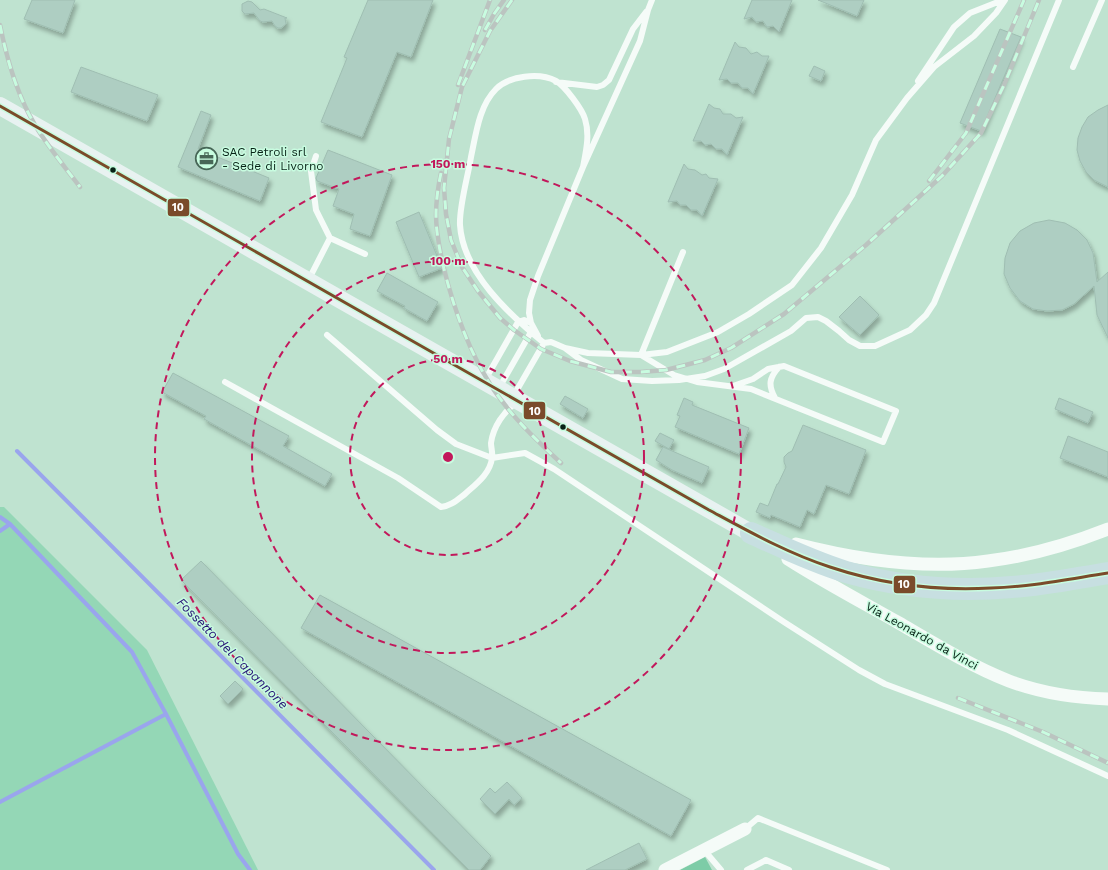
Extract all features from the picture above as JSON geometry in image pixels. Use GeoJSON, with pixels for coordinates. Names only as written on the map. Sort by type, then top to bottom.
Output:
{"type":"FeatureCollection","features":[{"type":"Feature","properties":{"kind":"highway"},"geometry":{"type":"LineString","coordinates":[[751,533],[797,554],[847,572],[885,581],[928,587],[976,589],[1012,587],[1050,583],[1108,572]]}},
{"type":"Feature","properties":{"kind":"main road","name":"Via Leonardo da Vinci"},"geometry":{"type":"LineString","coordinates":[[0,106],[751,533]]}},
{"type":"Feature","properties":{"kind":"street","name":"Via Leonardo da Vinci"},"geometry":{"type":"LineString","coordinates":[[751,533],[811,548],[860,558],[904,563],[955,564],[1011,558],[1080,539],[1108,529]]}},
{"type":"Feature","properties":{"kind":"street","name":"Via Leonardo da Vinci"},"geometry":{"type":"LineString","coordinates":[[751,533],[774,550],[822,580],[981,669],[1015,683],[1043,691],[1074,697],[1108,699]]}},
{"type":"Feature","properties":{"kind":"street"},"geometry":{"type":"LineString","coordinates":[[665,870],[745,829]]}},
{"type":"Feature","properties":{"kind":"lane"},"geometry":{"type":"LineString","coordinates":[[503,392],[533,332],[529,312],[530,300],[538,276],[583,167],[640,41],[652,0]]}},
{"type":"Feature","properties":{"kind":"lane"},"geometry":{"type":"LineString","coordinates":[[907,98],[934,67],[974,36],[996,13],[1004,0]]}},
{"type":"Feature","properties":{"kind":"lane"},"geometry":{"type":"LineString","coordinates":[[503,392],[544,343],[551,342],[565,348],[588,353],[642,355],[667,352],[718,332],[749,314],[792,285],[821,248],[852,195],[876,140],[907,98],[936,52],[954,27],[970,12],[1004,0]]}},
{"type":"Feature","properties":{"kind":"lane"},"geometry":{"type":"LineString","coordinates":[[565,348],[581,360],[622,379],[652,381],[687,379],[705,376],[724,369],[791,331],[806,318],[818,317],[826,321],[849,340],[860,346],[875,346],[910,330],[926,315],[934,303],[1059,0]]}},
{"type":"Feature","properties":{"kind":"lane"},"geometry":{"type":"LineString","coordinates":[[1073,67],[1102,0]]}},
{"type":"Feature","properties":{"kind":"lane"},"geometry":{"type":"LineString","coordinates":[[544,343],[533,332],[518,322],[489,291],[474,269],[465,248],[460,226],[462,207],[480,116],[487,101],[496,89],[508,81],[522,77],[533,76],[556,82],[597,87],[603,85],[609,80],[633,29],[648,10]]}},
{"type":"Feature","properties":{"kind":"lane"},"geometry":{"type":"LineString","coordinates":[[556,82],[580,107],[585,117],[588,140],[583,167]]}},
{"type":"Feature","properties":{"kind":"lane"},"geometry":{"type":"LineString","coordinates":[[316,156],[311,171],[316,210],[330,238],[365,254]]}},
{"type":"Feature","properties":{"kind":"lane"},"geometry":{"type":"LineString","coordinates":[[309,281],[330,238]]}},
{"type":"Feature","properties":{"kind":"lane"},"geometry":{"type":"LineString","coordinates":[[642,355],[683,252]]}},
{"type":"Feature","properties":{"kind":"lane"},"geometry":{"type":"LineString","coordinates":[[518,322],[524,320],[531,323]]}},
{"type":"Feature","properties":{"kind":"lane"},"geometry":{"type":"LineString","coordinates":[[225,382],[398,478],[442,507],[449,506],[483,479],[492,458],[491,442],[497,426],[508,408],[503,392],[518,322]]}},
{"type":"Feature","properties":{"kind":"lane"},"geometry":{"type":"LineString","coordinates":[[327,335],[436,430],[456,444],[492,458],[525,454],[554,469],[859,670],[885,684],[1008,730],[1108,776]]}},
{"type":"Feature","properties":{"kind":"lane"},"geometry":{"type":"LineString","coordinates":[[642,355],[674,375],[697,382],[751,389],[883,442],[896,411],[784,366],[768,369],[753,379],[734,386]]}},
{"type":"Feature","properties":{"kind":"lane"},"geometry":{"type":"LineString","coordinates":[[776,398],[772,392],[770,383],[772,374],[778,367]]}},
{"type":"Feature","properties":{"kind":"lane"},"geometry":{"type":"LineString","coordinates":[[745,829],[758,818],[887,870]]}},
{"type":"Feature","properties":{"kind":"lane"},"geometry":{"type":"LineString","coordinates":[[704,850],[721,870]]}},
{"type":"Feature","properties":{"kind":"lane"},"geometry":{"type":"LineString","coordinates":[[747,870],[766,860],[789,870]]}},
{"type":"Feature","properties":{"kind":"green space"},"geometry":{"type":"Polygon","coordinates":[[[0,507],[4,507],[147,650],[258,870],[0,870],[0,507]]]}},
{"type":"Feature","properties":{"kind":"green space"},"geometry":{"type":"Polygon","coordinates":[[[705,857],[712,870],[680,870],[705,857]]]}},
{"type":"Feature","properties":{"kind":"building"},"geometry":{"type":"Polygon","coordinates":[[[32,0],[75,0],[63,33],[24,19],[32,0]]]}},
{"type":"Feature","properties":{"kind":"building"},"geometry":{"type":"Polygon","coordinates":[[[368,0],[433,0],[411,57],[397,52],[362,137],[321,122],[347,58],[344,57],[368,0]]]}},
{"type":"Feature","properties":{"kind":"building"},"geometry":{"type":"Polygon","coordinates":[[[752,0],[792,0],[779,32],[773,26],[767,27],[763,21],[756,22],[752,17],[744,19],[752,0]]]}},
{"type":"Feature","properties":{"kind":"building"},"geometry":{"type":"Polygon","coordinates":[[[818,0],[864,0],[857,16],[818,0]]]}},
{"type":"Feature","properties":{"kind":"building"},"geometry":{"type":"Polygon","coordinates":[[[248,1],[252,2],[260,10],[264,9],[287,18],[285,18],[286,24],[281,28],[278,28],[272,21],[260,21],[254,13],[245,14],[242,11],[242,4],[248,1]]]}},
{"type":"Feature","properties":{"kind":"building"},"geometry":{"type":"Polygon","coordinates":[[[1000,29],[1021,37],[981,131],[960,123],[1000,29]]]}},
{"type":"Feature","properties":{"kind":"building"},"geometry":{"type":"Polygon","coordinates":[[[735,42],[739,47],[746,48],[751,54],[757,52],[762,56],[769,56],[753,94],[748,88],[742,88],[738,83],[731,83],[727,79],[719,80],[735,42]]]}},
{"type":"Feature","properties":{"kind":"building"},"geometry":{"type":"Polygon","coordinates":[[[814,66],[825,71],[821,81],[809,76],[814,66]]]}},
{"type":"Feature","properties":{"kind":"building"},"geometry":{"type":"Polygon","coordinates":[[[81,67],[158,95],[147,121],[71,92],[81,67]]]}},
{"type":"Feature","properties":{"kind":"building"},"geometry":{"type":"Polygon","coordinates":[[[709,104],[714,108],[720,109],[723,114],[731,114],[736,118],[743,117],[727,155],[722,149],[716,149],[711,144],[705,145],[701,141],[693,141],[709,104]]]}},
{"type":"Feature","properties":{"kind":"building"},"geometry":{"type":"Polygon","coordinates":[[[1108,105],[1108,187],[1094,180],[1086,172],[1080,161],[1077,150],[1078,138],[1088,117],[1108,105]]]}},
{"type":"Feature","properties":{"kind":"building"},"geometry":{"type":"Polygon","coordinates":[[[201,111],[211,115],[198,149],[269,178],[260,201],[178,167],[201,111]]]}},
{"type":"Feature","properties":{"kind":"building"},"geometry":{"type":"Polygon","coordinates":[[[328,150],[392,175],[370,236],[350,229],[354,214],[333,206],[339,189],[317,181],[316,178],[328,150]]]}},
{"type":"Feature","properties":{"kind":"building"},"geometry":{"type":"Polygon","coordinates":[[[684,164],[688,169],[695,170],[702,175],[706,174],[709,178],[718,179],[702,216],[697,210],[691,210],[686,205],[680,205],[677,201],[668,202],[684,164]]]}},
{"type":"Feature","properties":{"kind":"building"},"geometry":{"type":"Polygon","coordinates":[[[419,212],[442,268],[419,277],[396,222],[419,212]]]}},
{"type":"Feature","properties":{"kind":"building"},"geometry":{"type":"Polygon","coordinates":[[[1049,220],[1065,223],[1077,230],[1087,240],[1093,253],[1097,282],[1108,272],[1108,338],[1097,315],[1094,286],[1074,304],[1062,310],[1047,311],[1033,309],[1020,301],[1010,288],[1004,274],[1005,258],[1010,243],[1020,231],[1034,223],[1049,220]]]}},
{"type":"Feature","properties":{"kind":"building"},"geometry":{"type":"Polygon","coordinates":[[[387,273],[438,302],[427,321],[404,308],[405,306],[377,291],[387,273]]]}},
{"type":"Feature","properties":{"kind":"building"},"geometry":{"type":"Polygon","coordinates":[[[860,296],[879,315],[860,335],[839,317],[860,296]]]}},
{"type":"Feature","properties":{"kind":"building"},"geometry":{"type":"Polygon","coordinates":[[[173,373],[289,436],[283,446],[332,474],[325,486],[204,419],[206,416],[162,392],[173,373]]]}},
{"type":"Feature","properties":{"kind":"building"},"geometry":{"type":"Polygon","coordinates":[[[565,396],[588,409],[583,418],[560,404],[565,396]]]}},
{"type":"Feature","properties":{"kind":"building"},"geometry":{"type":"Polygon","coordinates":[[[684,398],[693,402],[692,405],[749,428],[739,454],[675,427],[680,416],[677,415],[684,398]]]}},
{"type":"Feature","properties":{"kind":"building"},"geometry":{"type":"Polygon","coordinates":[[[1059,398],[1093,412],[1088,423],[1055,409],[1059,398]]]}},
{"type":"Feature","properties":{"kind":"building"},"geometry":{"type":"Polygon","coordinates":[[[803,425],[866,450],[849,494],[826,485],[814,514],[807,510],[800,527],[771,515],[770,518],[756,512],[760,503],[768,506],[786,467],[784,457],[792,451],[803,425]]]}},
{"type":"Feature","properties":{"kind":"building"},"geometry":{"type":"Polygon","coordinates":[[[660,433],[674,440],[669,449],[655,441],[660,433]]]}},
{"type":"Feature","properties":{"kind":"building"},"geometry":{"type":"Polygon","coordinates":[[[1068,436],[1108,452],[1108,477],[1060,458],[1068,436]]]}},
{"type":"Feature","properties":{"kind":"building"},"geometry":{"type":"Polygon","coordinates":[[[663,447],[709,467],[702,483],[672,470],[656,460],[663,447]]]}},
{"type":"Feature","properties":{"kind":"building"},"geometry":{"type":"Polygon","coordinates":[[[201,561],[491,856],[480,870],[469,870],[181,580],[201,561]]]}},
{"type":"Feature","properties":{"kind":"building"},"geometry":{"type":"Polygon","coordinates":[[[320,595],[691,800],[671,836],[301,628],[320,595]]]}},
{"type":"Feature","properties":{"kind":"building"},"geometry":{"type":"Polygon","coordinates":[[[235,681],[243,689],[228,704],[220,696],[235,681]]]}},
{"type":"Feature","properties":{"kind":"building"},"geometry":{"type":"Polygon","coordinates":[[[507,782],[522,798],[514,805],[509,799],[495,814],[480,799],[490,788],[495,793],[507,782]]]}},
{"type":"Feature","properties":{"kind":"building"},"geometry":{"type":"Polygon","coordinates":[[[639,843],[647,859],[625,870],[586,870],[639,843]]]}},
{"type":"Feature","properties":{"kind":"waterway","name":"Fossetto del Capannone"},"geometry":{"type":"LineString","coordinates":[[17,451],[434,870]]}},
{"type":"Feature","properties":{"kind":"waterway"},"geometry":{"type":"LineString","coordinates":[[0,517],[10,524],[132,652],[166,714],[238,854],[250,870]]}},
{"type":"Feature","properties":{"kind":"waterway"},"geometry":{"type":"LineString","coordinates":[[0,531],[10,524]]}},
{"type":"Feature","properties":{"kind":"waterway"},"geometry":{"type":"LineString","coordinates":[[0,802],[166,714]]}},
{"type":"Feature","properties":{"kind":"railway"},"geometry":{"type":"LineString","coordinates":[[458,85],[490,0]]}},
{"type":"Feature","properties":{"kind":"railway"},"geometry":{"type":"LineString","coordinates":[[485,30],[504,0]]}},
{"type":"Feature","properties":{"kind":"railway"},"geometry":{"type":"LineString","coordinates":[[512,0],[490,31],[462,87],[449,139],[444,188],[446,214],[451,240],[462,267],[478,291],[500,318],[514,330],[541,349],[570,361],[611,372],[666,370],[705,360],[731,348],[784,314],[866,245],[942,176],[981,133],[1004,85],[1039,0]]}},
{"type":"Feature","properties":{"kind":"railway"},"geometry":{"type":"LineString","coordinates":[[929,181],[966,133],[1024,0]]}},
{"type":"Feature","properties":{"kind":"railway"},"geometry":{"type":"LineString","coordinates":[[0,25],[13,77],[23,102],[45,141],[80,187]]}},
{"type":"Feature","properties":{"kind":"railway"},"geometry":{"type":"LineString","coordinates":[[441,173],[436,210],[438,242],[452,299],[468,343],[482,371],[505,406],[561,463]]}},
{"type":"Feature","properties":{"kind":"railway"},"geometry":{"type":"LineString","coordinates":[[958,698],[1043,732],[1108,763]]}},
{"type":"Feature","properties":{"kind":"transit line","name":"10"},"geometry":{"type":"LineString","coordinates":[[0,106],[709,510],[798,555],[830,567],[869,578],[929,587],[970,589],[1020,586],[1108,573]]}},
{"type":"Feature","properties":{"kind":"place","name":"SAC Petroli srl - Sede di Livorno"},"geometry":{"type":"Point","coordinates":[207,159]}}]}
